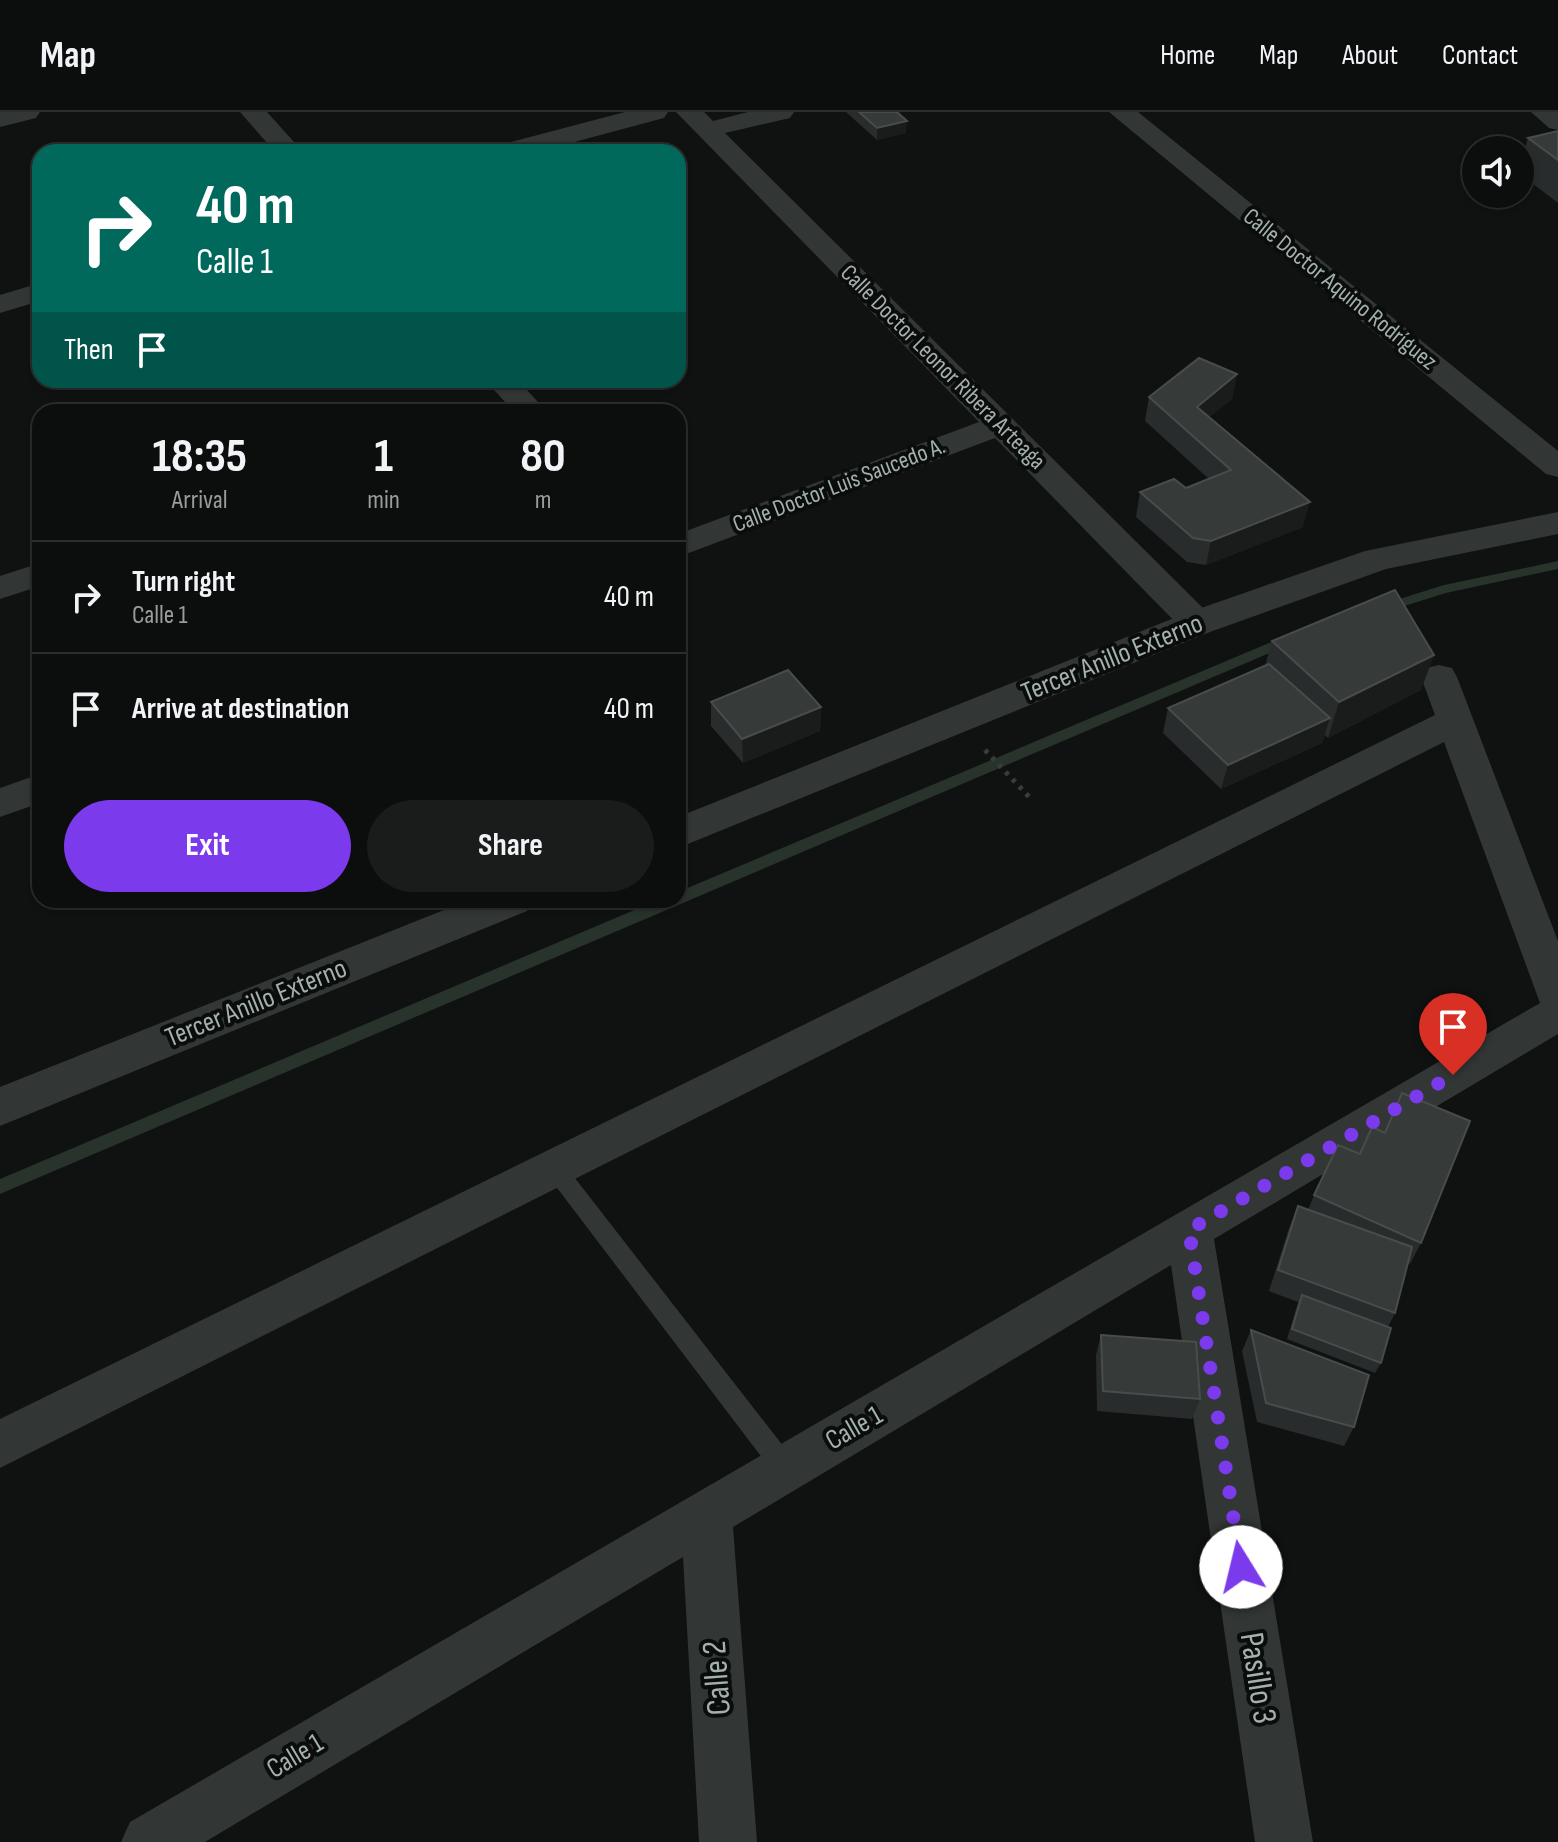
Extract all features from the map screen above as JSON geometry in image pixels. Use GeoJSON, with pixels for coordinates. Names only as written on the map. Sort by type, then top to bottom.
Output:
{"type":"FeatureCollection","features":[{"type":"Feature","properties":{"kind":"street"},"geometry":{"type":"LineString","coordinates":[[0,119],[27,112]]}},
{"type":"Feature","properties":{"kind":"street"},"geometry":{"type":"LineString","coordinates":[[253,112],[283,144]]}},
{"type":"Feature","properties":{"kind":"street"},"geometry":{"type":"LineString","coordinates":[[536,144],[655,112]]}},
{"type":"Feature","properties":{"kind":"street"},"geometry":{"type":"LineString","coordinates":[[698,121],[781,112]]}},
{"type":"Feature","properties":{"kind":"street","name":"Calle Doctor Aquino Rodríguez"},"geometry":{"type":"LineString","coordinates":[[1122,112],[1558,467]]}},
{"type":"Feature","properties":{"kind":"street"},"geometry":{"type":"LineString","coordinates":[[1544,112],[1558,122]]}},
{"type":"Feature","properties":{"kind":"street","name":"Calle Doctor Leonor Ribera Arteaga"},"geometry":{"type":"LineString","coordinates":[[698,121],[1197,623]]}},
{"type":"Feature","properties":{"kind":"street"},"geometry":{"type":"LineString","coordinates":[[0,304],[32,294]]}},
{"type":"Feature","properties":{"kind":"street","name":"Calle Doctor Luis Saucedo A."},"geometry":{"type":"LineString","coordinates":[[686,543],[1001,425]]}},
{"type":"Feature","properties":{"kind":"street","name":"Tercer Anillo Externo"},"geometry":{"type":"LineString","coordinates":[[686,830],[1197,623],[1378,559],[1558,523]]}},
{"type":"Feature","properties":{"kind":"street"},"geometry":{"type":"LineString","coordinates":[[0,588],[32,577]]}},
{"type":"Feature","properties":{"kind":"street"},"geometry":{"type":"LineString","coordinates":[[1439,677],[1558,997]]}},
{"type":"Feature","properties":{"kind":"street"},"geometry":{"type":"LineString","coordinates":[[0,1444],[1455,721]]}},
{"type":"Feature","properties":{"kind":"street"},"geometry":{"type":"LineString","coordinates":[[0,803],[32,791]]}},
{"type":"Feature","properties":{"kind":"street","name":"Tercer Anillo Externo"},"geometry":{"type":"LineString","coordinates":[[0,1107],[492,908]]}},
{"type":"Feature","properties":{"kind":"street","name":"Calle 1"},"geometry":{"type":"LineString","coordinates":[[150,1842],[1558,1013]]}},
{"type":"Feature","properties":{"kind":"street","name":"Pasillo 3"},"geometry":{"type":"LineString","coordinates":[[1189,1230],[1284,1842]]}},
{"type":"Feature","properties":{"kind":"street","name":"Calle 2"},"geometry":{"type":"LineString","coordinates":[[706,1514],[728,1842]]}},
{"type":"Feature","properties":{"kind":"lane"},"geometry":{"type":"LineString","coordinates":[[556,1170],[785,1468]]}},
{"type":"Feature","properties":{"kind":"path"},"geometry":{"type":"LineString","coordinates":[[978,743],[1032,800]]}},
{"type":"Feature","properties":{"kind":"building"},"geometry":{"type":"Polygon","coordinates":[[[859,112],[897,112],[907,121],[877,128],[859,112]]]}},
{"type":"Feature","properties":{"kind":"building"},"geometry":{"type":"Polygon","coordinates":[[[1558,131],[1558,160],[1534,142],[1534,137],[1558,131]]]}},
{"type":"Feature","properties":{"kind":"building"},"geometry":{"type":"Polygon","coordinates":[[[1199,358],[1237,374],[1197,407],[1310,502],[1211,541],[1193,538],[1140,492],[1174,479],[1186,488],[1231,470],[1149,397],[1199,358]]]}},
{"type":"Feature","properties":{"kind":"building"},"geometry":{"type":"Polygon","coordinates":[[[1395,590],[1434,655],[1339,702],[1272,641],[1395,590]]]}},
{"type":"Feature","properties":{"kind":"building"},"geometry":{"type":"Polygon","coordinates":[[[1269,664],[1330,718],[1228,765],[1168,708],[1269,664]]]}},
{"type":"Feature","properties":{"kind":"building"},"geometry":{"type":"Polygon","coordinates":[[[788,670],[821,707],[742,739],[711,702],[788,670]]]}},
{"type":"Feature","properties":{"kind":"building"},"geometry":{"type":"Polygon","coordinates":[[[1402,1093],[1470,1121],[1421,1243],[1314,1195],[1338,1145],[1360,1154],[1372,1127],[1385,1133],[1402,1093]]]}},
{"type":"Feature","properties":{"kind":"building"},"geometry":{"type":"Polygon","coordinates":[[[1298,1206],[1412,1247],[1395,1313],[1278,1270],[1298,1206]]]}},
{"type":"Feature","properties":{"kind":"building"},"geometry":{"type":"Polygon","coordinates":[[[1302,1295],[1391,1328],[1381,1363],[1292,1329],[1302,1295]]]}},
{"type":"Feature","properties":{"kind":"building"},"geometry":{"type":"Polygon","coordinates":[[[1251,1330],[1369,1375],[1354,1427],[1266,1403],[1251,1330]]]}},
{"type":"Feature","properties":{"kind":"building"},"geometry":{"type":"Polygon","coordinates":[[[1101,1335],[1196,1342],[1200,1399],[1103,1391],[1101,1335]]]}},
{"type":"Feature","properties":{"kind":"waterway"},"geometry":{"type":"LineString","coordinates":[[1382,609],[1444,589],[1558,565]]}},
{"type":"Feature","properties":{"kind":"waterway"},"geometry":{"type":"LineString","coordinates":[[686,895],[1288,640]]}},
{"type":"Feature","properties":{"kind":"waterway"},"geometry":{"type":"LineString","coordinates":[[0,1187],[654,908]]}},
{"type":"Feature","properties":{"kind":"route"},"geometry":{"type":"LineString","coordinates":[[1241,1567],[1189,1230],[1453,1075]]}}]}
